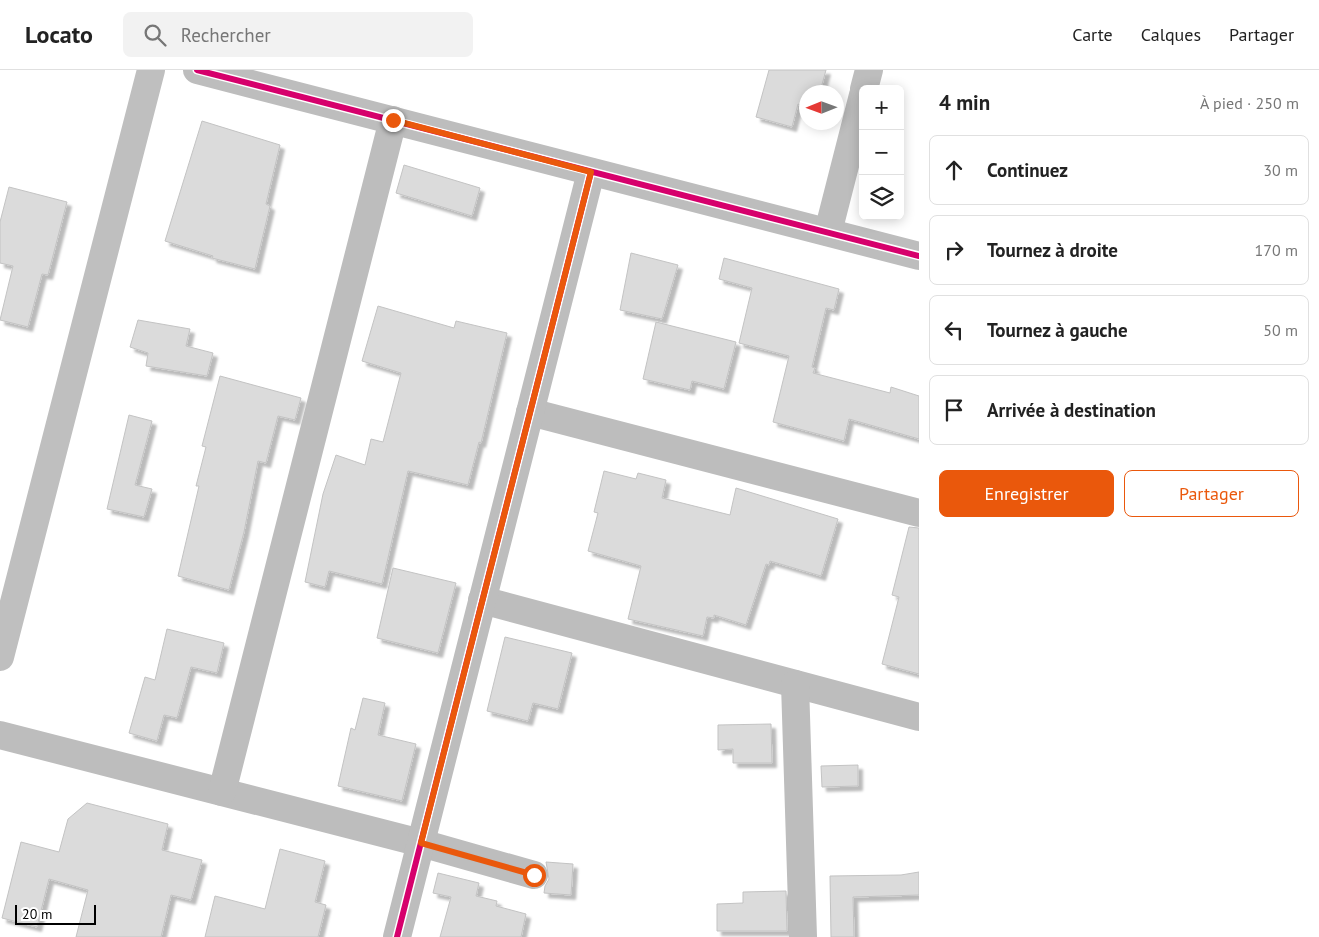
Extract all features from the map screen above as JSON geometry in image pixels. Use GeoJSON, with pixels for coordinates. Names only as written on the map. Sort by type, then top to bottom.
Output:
{"type":"FeatureCollection","features":[{"type":"Feature","properties":{"kind":"main road"},"geometry":{"type":"LineString","coordinates":[[0,657],[151,70]]}},
{"type":"Feature","properties":{"kind":"street"},"geometry":{"type":"LineString","coordinates":[[197,70],[919,256]]}},
{"type":"Feature","properties":{"kind":"street"},"geometry":{"type":"LineString","coordinates":[[865,85],[869,70]]}},
{"type":"Feature","properties":{"kind":"street"},"geometry":{"type":"LineString","coordinates":[[828,232],[859,111]]}},
{"type":"Feature","properties":{"kind":"street"},"geometry":{"type":"LineString","coordinates":[[222,792],[393,120]]}},
{"type":"Feature","properties":{"kind":"street"},"geometry":{"type":"LineString","coordinates":[[397,937],[591,172]]}},
{"type":"Feature","properties":{"kind":"street"},"geometry":{"type":"LineString","coordinates":[[530,412],[919,513]]}},
{"type":"Feature","properties":{"kind":"street"},"geometry":{"type":"LineString","coordinates":[[482,600],[919,717]]}},
{"type":"Feature","properties":{"kind":"street"},"geometry":{"type":"LineString","coordinates":[[795,684],[803,937]]}},
{"type":"Feature","properties":{"kind":"street"},"geometry":{"type":"LineString","coordinates":[[0,735],[421,843],[534,875]]}},
{"type":"Feature","properties":{"kind":"building"},"geometry":{"type":"Polygon","coordinates":[[[769,70],[826,70],[822,85],[799,85],[799,104],[792,127],[756,117],[769,70]]]}},
{"type":"Feature","properties":{"kind":"building"},"geometry":{"type":"Polygon","coordinates":[[[202,121],[280,145],[266,204],[270,206],[255,269],[212,258],[213,256],[165,241],[202,121]]]}},
{"type":"Feature","properties":{"kind":"building"},"geometry":{"type":"Polygon","coordinates":[[[404,165],[480,188],[472,216],[396,193],[404,165]]]}},
{"type":"Feature","properties":{"kind":"building"},"geometry":{"type":"Polygon","coordinates":[[[9,187],[67,202],[48,275],[42,274],[28,327],[0,320],[13,266],[0,263],[0,222],[9,187]]]}},
{"type":"Feature","properties":{"kind":"building"},"geometry":{"type":"Polygon","coordinates":[[[631,253],[678,265],[662,319],[620,310],[631,253]]]}},
{"type":"Feature","properties":{"kind":"building"},"geometry":{"type":"Polygon","coordinates":[[[724,258],[839,289],[834,310],[826,308],[812,367],[815,368],[813,373],[890,393],[891,387],[919,396],[919,439],[849,419],[844,441],[773,422],[789,356],[739,343],[752,288],[719,279],[724,258]]]}},
{"type":"Feature","properties":{"kind":"building"},"geometry":{"type":"Polygon","coordinates":[[[378,306],[454,328],[456,321],[507,333],[481,443],[479,442],[468,485],[408,471],[382,584],[329,571],[325,587],[305,582],[323,494],[336,455],[365,465],[371,439],[383,442],[401,373],[362,361],[378,306]]]}},
{"type":"Feature","properties":{"kind":"building"},"geometry":{"type":"Polygon","coordinates":[[[138,320],[190,329],[186,346],[213,353],[207,376],[146,366],[148,353],[130,347],[138,320]]]}},
{"type":"Feature","properties":{"kind":"building"},"geometry":{"type":"Polygon","coordinates":[[[656,322],[736,342],[724,389],[692,381],[690,390],[643,379],[656,322]]]}},
{"type":"Feature","properties":{"kind":"building"},"geometry":{"type":"Polygon","coordinates":[[[220,376],[301,398],[295,420],[278,416],[266,463],[258,461],[244,532],[229,590],[178,576],[199,486],[196,486],[206,447],[202,446],[220,376]]]}},
{"type":"Feature","properties":{"kind":"building"},"geometry":{"type":"Polygon","coordinates":[[[129,415],[152,421],[135,485],[152,489],[144,517],[107,509],[129,415]]]}},
{"type":"Feature","properties":{"kind":"building"},"geometry":{"type":"Polygon","coordinates":[[[604,471],[636,479],[638,473],[666,480],[662,498],[730,515],[736,488],[838,519],[821,576],[770,561],[769,565],[766,564],[746,625],[714,615],[714,618],[707,617],[703,636],[628,619],[641,566],[588,551],[598,513],[594,512],[604,471]]]}},
{"type":"Feature","properties":{"kind":"building"},"geometry":{"type":"Polygon","coordinates":[[[909,527],[919,528],[919,674],[882,664],[899,597],[892,595],[909,527]]]}},
{"type":"Feature","properties":{"kind":"building"},"geometry":{"type":"Polygon","coordinates":[[[393,568],[456,583],[438,653],[377,638],[393,568]]]}},
{"type":"Feature","properties":{"kind":"building"},"geometry":{"type":"Polygon","coordinates":[[[167,629],[224,643],[217,673],[191,667],[177,718],[164,715],[157,741],[129,733],[145,677],[155,680],[167,629]]]}},
{"type":"Feature","properties":{"kind":"building"},"geometry":{"type":"Polygon","coordinates":[[[505,637],[572,653],[558,709],[533,703],[528,721],[487,711],[505,637]]]}},
{"type":"Feature","properties":{"kind":"building"},"geometry":{"type":"Polygon","coordinates":[[[363,698],[385,703],[378,735],[416,744],[402,801],[338,786],[351,728],[355,730],[363,698]]]}},
{"type":"Feature","properties":{"kind":"building"},"geometry":{"type":"Polygon","coordinates":[[[771,724],[772,763],[733,763],[733,749],[718,750],[718,725],[771,724]]]}},
{"type":"Feature","properties":{"kind":"building"},"geometry":{"type":"Polygon","coordinates":[[[858,765],[858,786],[822,787],[821,766],[858,765]]]}},
{"type":"Feature","properties":{"kind":"building"},"geometry":{"type":"Polygon","coordinates":[[[87,803],[168,824],[162,850],[202,860],[191,900],[171,895],[161,937],[76,937],[88,890],[49,879],[37,927],[2,918],[21,842],[59,852],[68,819],[87,803]]]}},
{"type":"Feature","properties":{"kind":"building"},"geometry":{"type":"Polygon","coordinates":[[[280,849],[325,861],[315,902],[326,905],[318,937],[205,937],[215,896],[265,909],[280,849]]]}},
{"type":"Feature","properties":{"kind":"building"},"geometry":{"type":"Polygon","coordinates":[[[546,862],[573,864],[571,895],[544,893],[549,879],[546,862]]]}},
{"type":"Feature","properties":{"kind":"building"},"geometry":{"type":"Polygon","coordinates":[[[919,872],[919,895],[853,897],[854,937],[831,937],[830,876],[901,875],[919,872]]]}},
{"type":"Feature","properties":{"kind":"building"},"geometry":{"type":"Polygon","coordinates":[[[438,873],[479,883],[476,896],[497,901],[496,906],[526,914],[521,937],[440,937],[451,897],[433,893],[438,873]]]}},
{"type":"Feature","properties":{"kind":"building"},"geometry":{"type":"Polygon","coordinates":[[[786,891],[787,931],[717,931],[717,904],[743,903],[743,892],[786,891]]]}},
{"type":"Feature","properties":{"kind":"cycle path"},"geometry":{"type":"LineString","coordinates":[[197,70],[919,256]]}},
{"type":"Feature","properties":{"kind":"cycle path"},"geometry":{"type":"LineString","coordinates":[[397,937],[591,172]]}},
{"type":"Feature","properties":{"kind":"route"},"geometry":{"type":"LineString","coordinates":[[393,120],[591,172],[421,843],[534,875]]}}]}
